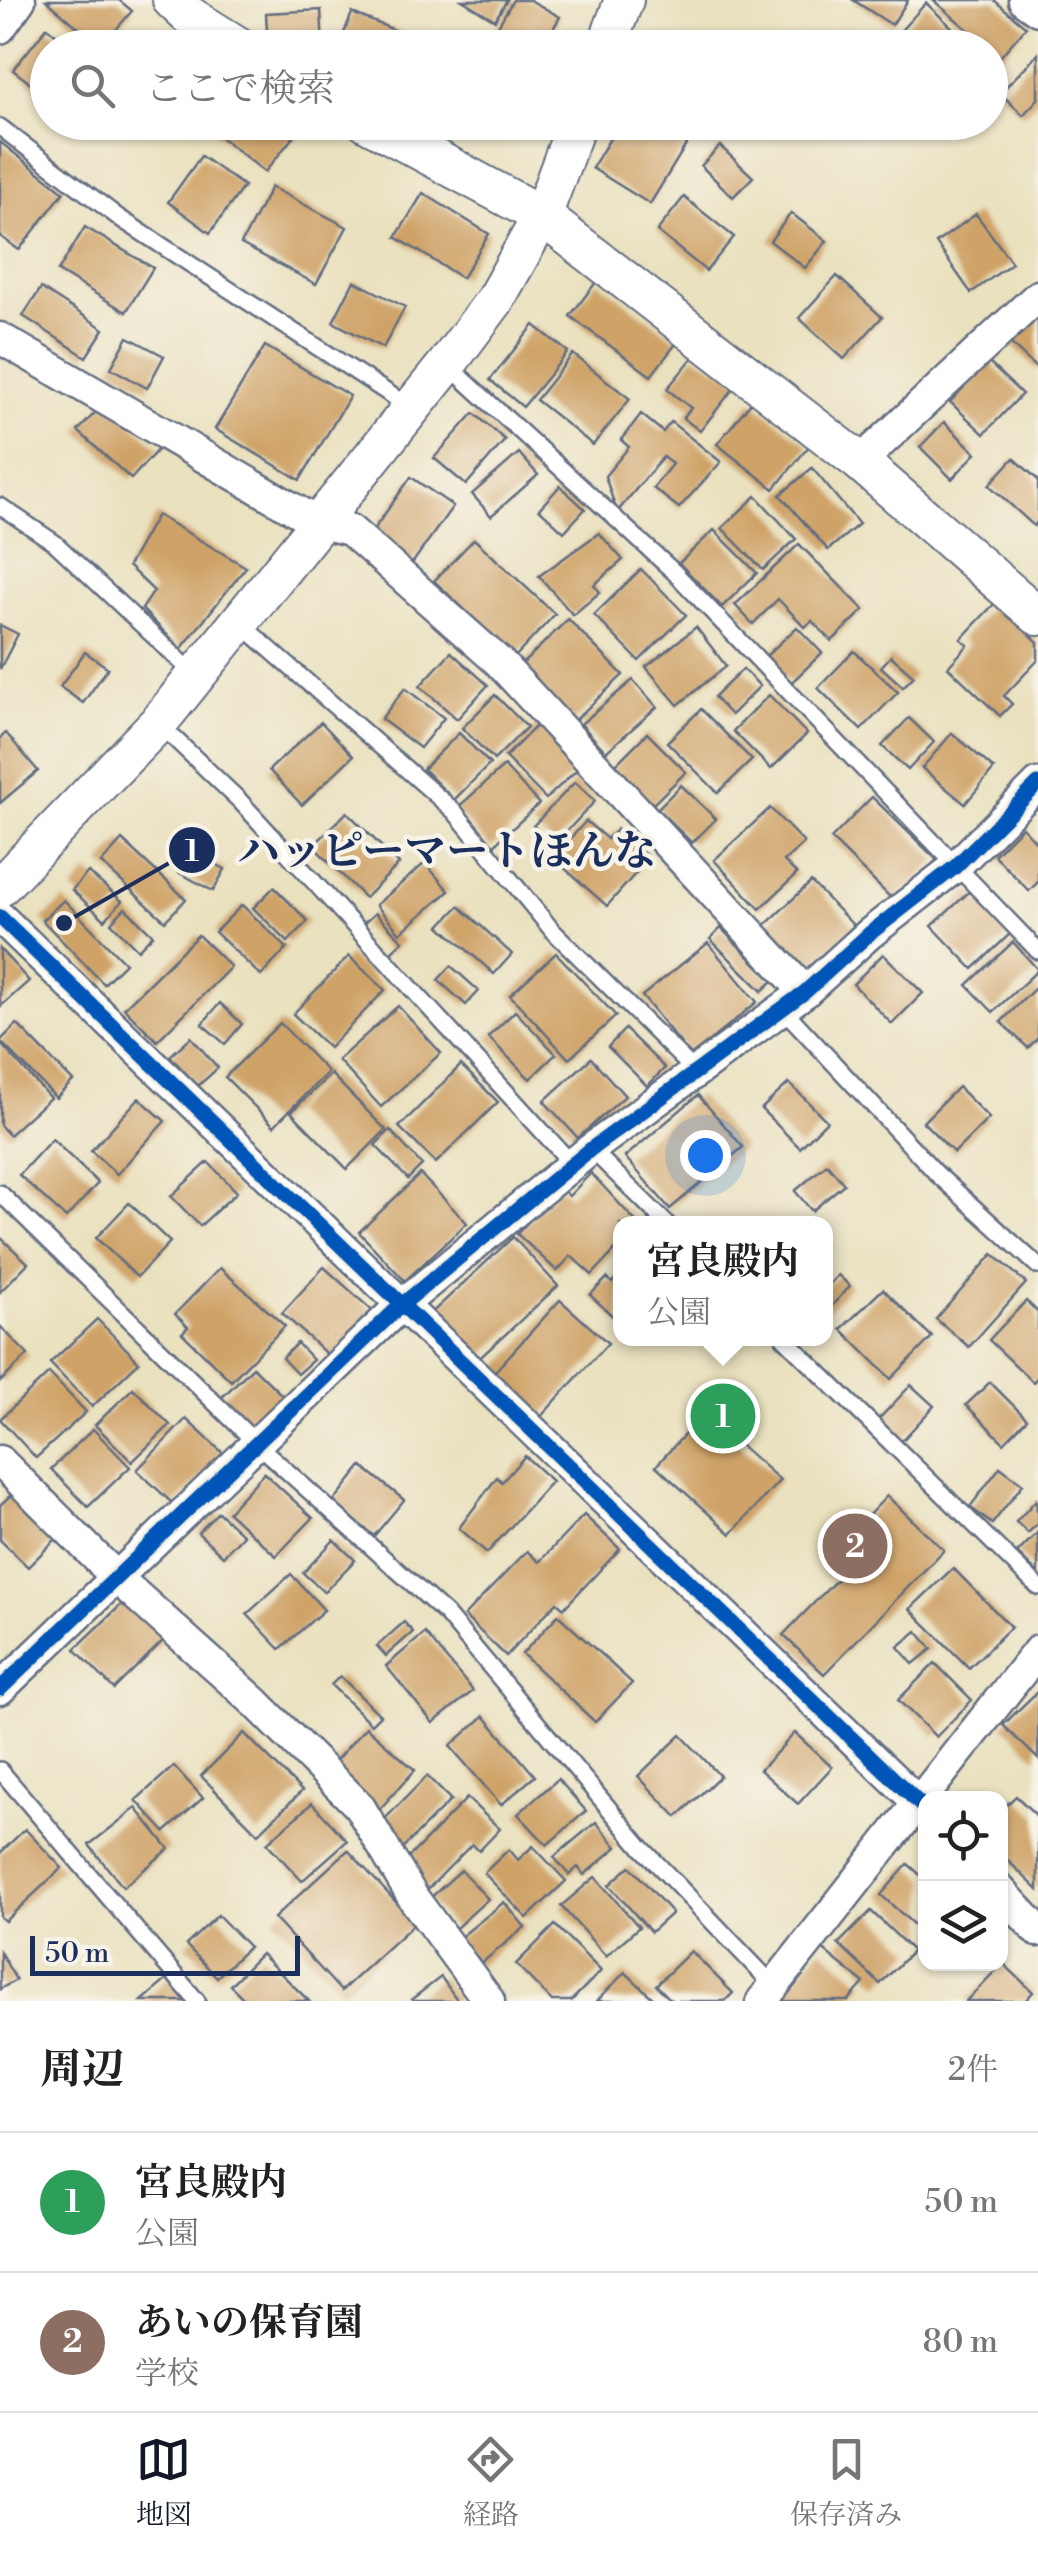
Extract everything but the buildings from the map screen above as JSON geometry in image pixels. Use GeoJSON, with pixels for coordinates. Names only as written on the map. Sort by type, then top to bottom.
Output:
{"type":"FeatureCollection","features":[{"type":"Feature","properties":{"kind":"street"},"geometry":{"type":"LineString","coordinates":[[0,28],[20,0]]}},
{"type":"Feature","properties":{"kind":"street"},"geometry":{"type":"LineString","coordinates":[[172,0],[188,16],[212,30]]}},
{"type":"Feature","properties":{"kind":"street"},"geometry":{"type":"LineString","coordinates":[[1024,0],[1038,10]]}},
{"type":"Feature","properties":{"kind":"street"},"geometry":{"type":"LineString","coordinates":[[611,30],[620,1]]}},
{"type":"Feature","properties":{"kind":"street"},"geometry":{"type":"LineString","coordinates":[[400,140],[542,216],[860,462],[1038,616]]}},
{"type":"Feature","properties":{"kind":"street"},"geometry":{"type":"LineString","coordinates":[[0,887],[158,723],[447,364],[495,300],[542,216],[570,140]]}},
{"type":"Feature","properties":{"kind":"street"},"geometry":{"type":"LineString","coordinates":[[860,462],[1038,296]]}},
{"type":"Feature","properties":{"kind":"street"},"geometry":{"type":"LineString","coordinates":[[0,338],[316,522],[350,530],[499,662],[794,1000]]}},
{"type":"Feature","properties":{"kind":"street"},"geometry":{"type":"LineString","coordinates":[[0,1689],[399,1306],[582,1157],[794,1000],[868,934],[955,867],[1038,784]]}},
{"type":"Feature","properties":{"kind":"street"},"geometry":{"type":"LineString","coordinates":[[0,917],[399,1306],[918,1802]]}},
{"type":"Feature","properties":{"kind":"street"},"geometry":{"type":"LineString","coordinates":[[0,1461],[118,1579],[256,1703],[359,1806],[414,1898],[489,2001]]}},
{"type":"Feature","properties":{"kind":"street"},"geometry":{"type":"LineString","coordinates":[[933,1791],[1038,1652]]}},
{"type":"Feature","properties":{"kind":"street"},"geometry":{"type":"LineString","coordinates":[[768,1993],[918,1811]]}},
{"type":"Feature","properties":{"kind":"street"},"geometry":{"type":"LineString","coordinates":[[1008,1898],[1038,1930]]}},
{"type":"Feature","properties":{"kind":"lane"},"geometry":{"type":"LineString","coordinates":[[0,127],[118,217],[411,408]]}},
{"type":"Feature","properties":{"kind":"lane"},"geometry":{"type":"LineString","coordinates":[[447,364],[673,572],[1038,951]]}},
{"type":"Feature","properties":{"kind":"lane"},"geometry":{"type":"LineString","coordinates":[[0,506],[55,543],[197,677]]}},
{"type":"Feature","properties":{"kind":"lane"},"geometry":{"type":"LineString","coordinates":[[241,624],[454,811],[552,930],[698,1074]]}},
{"type":"Feature","properties":{"kind":"lane"},"geometry":{"type":"LineString","coordinates":[[158,723],[240,801],[582,1157],[657,1216]]}},
{"type":"Feature","properties":{"kind":"lane"},"geometry":{"type":"LineString","coordinates":[[794,1000],[937,1174],[1038,1266]]}},
{"type":"Feature","properties":{"kind":"lane"},"geometry":{"type":"LineString","coordinates":[[0,1193],[258,1445],[446,1614],[768,1993]]}},
{"type":"Feature","properties":{"kind":"lane"},"geometry":{"type":"LineString","coordinates":[[792,1346],[1038,1587]]}},
{"type":"Feature","properties":{"kind":"lane"},"geometry":{"type":"LineString","coordinates":[[0,1770],[197,2001]]}},
{"type":"Feature","properties":{"kind":"cycle path"},"geometry":{"type":"LineString","coordinates":[[0,1689],[399,1307],[591,1149],[805,992],[869,934],[955,867],[1038,784]]}},
{"type":"Feature","properties":{"kind":"cycle path"},"geometry":{"type":"LineString","coordinates":[[0,917],[918,1802]]}},
{"type":"Feature","properties":{"kind":"place","name":"ハッピーマートほんな"},"geometry":{"type":"Point","coordinates":[64,923]}},
{"type":"Feature","properties":{"kind":"place","name":"宮良殿内"},"geometry":{"type":"Point","coordinates":[723,1416]}},
{"type":"Feature","properties":{"kind":"place","name":"あいの保育園"},"geometry":{"type":"Point","coordinates":[855,1546]}}]}
